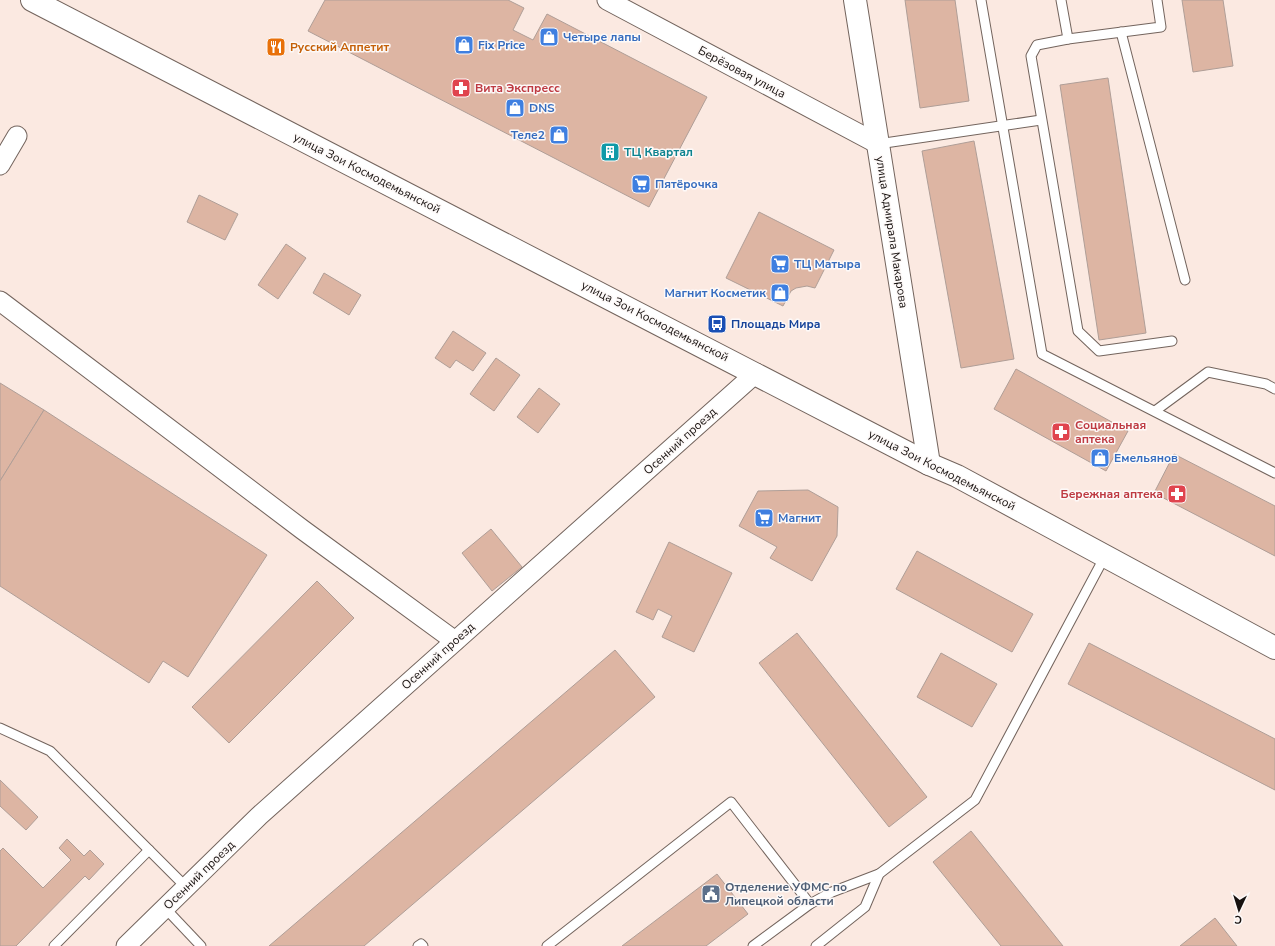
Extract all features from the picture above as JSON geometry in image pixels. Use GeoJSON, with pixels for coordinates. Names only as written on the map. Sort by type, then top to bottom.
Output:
{"type":"FeatureCollection","features":[{"type":"Feature","properties":{"kind":"main road","name":"улица Зои Космодемьянской"},"geometry":{"type":"LineString","coordinates":[[32,0],[929,464],[957,476],[1275,648]]}},
{"type":"Feature","properties":{"kind":"main road","name":"улица Адмирала Макарова"},"geometry":{"type":"LineString","coordinates":[[855,0],[929,464]]}},
{"type":"Feature","properties":{"kind":"street","name":"Берёзовая улица"},"geometry":{"type":"LineString","coordinates":[[607,0],[878,144]]}},
{"type":"Feature","properties":{"kind":"street"},"geometry":{"type":"LineString","coordinates":[[0,165],[17,136]]}},
{"type":"Feature","properties":{"kind":"street"},"geometry":{"type":"LineString","coordinates":[[0,301],[296,525],[455,641]]}},
{"type":"Feature","properties":{"kind":"street","name":"Осенний проезд"},"geometry":{"type":"LineString","coordinates":[[126,946],[259,816],[756,374]]}},
{"type":"Feature","properties":{"kind":"lane"},"geometry":{"type":"LineString","coordinates":[[981,0],[1042,354],[1275,473]]}},
{"type":"Feature","properties":{"kind":"lane"},"geometry":{"type":"LineString","coordinates":[[1061,0],[1068,39]]}},
{"type":"Feature","properties":{"kind":"lane"},"geometry":{"type":"LineString","coordinates":[[1157,0],[1161,27],[1068,39],[1037,45],[1031,56],[1078,331],[1099,351],[1172,341]]}},
{"type":"Feature","properties":{"kind":"lane"},"geometry":{"type":"LineString","coordinates":[[1121,32],[1185,280]]}},
{"type":"Feature","properties":{"kind":"lane"},"geometry":{"type":"LineString","coordinates":[[878,144],[1041,120]]}},
{"type":"Feature","properties":{"kind":"lane"},"geometry":{"type":"LineString","coordinates":[[1155,411],[1208,372],[1266,384],[1275,389]]}},
{"type":"Feature","properties":{"kind":"lane"},"geometry":{"type":"LineString","coordinates":[[753,946],[810,904],[832,892],[879,874],[975,800],[1105,556]]}},
{"type":"Feature","properties":{"kind":"lane"},"geometry":{"type":"LineString","coordinates":[[0,728],[50,751],[186,887]]}},
{"type":"Feature","properties":{"kind":"lane"},"geometry":{"type":"LineString","coordinates":[[547,946],[731,802],[810,904]]}},
{"type":"Feature","properties":{"kind":"lane"},"geometry":{"type":"LineString","coordinates":[[54,946],[149,850]]}},
{"type":"Feature","properties":{"kind":"lane"},"geometry":{"type":"LineString","coordinates":[[816,946],[865,907],[879,874]]}},
{"type":"Feature","properties":{"kind":"lane"},"geometry":{"type":"LineString","coordinates":[[165,908],[201,946]]}},
{"type":"Feature","properties":{"kind":"lane"},"geometry":{"type":"LineString","coordinates":[[418,946],[421,944],[423,946]]}},
{"type":"Feature","properties":{"kind":"building","name":"ТЦ Квартал"},"geometry":{"type":"Polygon","coordinates":[[[325,0],[508,0],[524,8],[513,30],[533,40],[547,14],[707,97],[649,207],[308,31],[325,0]]]}},
{"type":"Feature","properties":{"kind":"building"},"geometry":{"type":"Polygon","coordinates":[[[905,0],[955,0],[969,101],[920,108],[905,0]]]}},
{"type":"Feature","properties":{"kind":"building"},"geometry":{"type":"Polygon","coordinates":[[[1182,0],[1223,0],[1233,66],[1193,72],[1182,0]]]}},
{"type":"Feature","properties":{"kind":"building"},"geometry":{"type":"Polygon","coordinates":[[[1108,78],[1146,333],[1099,340],[1060,85],[1108,78]]]}},
{"type":"Feature","properties":{"kind":"building"},"geometry":{"type":"Polygon","coordinates":[[[974,141],[1014,359],[961,368],[922,151],[974,141]]]}},
{"type":"Feature","properties":{"kind":"building"},"geometry":{"type":"Polygon","coordinates":[[[199,195],[238,214],[225,240],[187,222],[199,195]]]}},
{"type":"Feature","properties":{"kind":"building","name":"ТЦ Матыра"},"geometry":{"type":"Polygon","coordinates":[[[759,212],[834,250],[815,288],[807,286],[796,288],[791,291],[783,306],[726,278],[759,212]]]}},
{"type":"Feature","properties":{"kind":"building"},"geometry":{"type":"Polygon","coordinates":[[[286,244],[306,258],[278,299],[258,285],[286,244]]]}},
{"type":"Feature","properties":{"kind":"building"},"geometry":{"type":"Polygon","coordinates":[[[324,273],[361,295],[349,315],[313,293],[324,273]]]}},
{"type":"Feature","properties":{"kind":"building"},"geometry":{"type":"Polygon","coordinates":[[[453,331],[486,353],[473,371],[456,360],[450,368],[435,358],[453,331]]]}},
{"type":"Feature","properties":{"kind":"building"},"geometry":{"type":"Polygon","coordinates":[[[496,358],[520,375],[494,411],[470,394],[496,358]]]}},
{"type":"Feature","properties":{"kind":"building"},"geometry":{"type":"Polygon","coordinates":[[[1016,369],[1128,431],[1106,471],[994,409],[1016,369]]]}},
{"type":"Feature","properties":{"kind":"building"},"geometry":{"type":"Polygon","coordinates":[[[0,383],[44,410],[0,481],[0,383]]]}},
{"type":"Feature","properties":{"kind":"building"},"geometry":{"type":"Polygon","coordinates":[[[539,388],[560,404],[538,433],[517,417],[539,388]]]}},
{"type":"Feature","properties":{"kind":"building"},"geometry":{"type":"Polygon","coordinates":[[[44,410],[267,555],[188,677],[163,661],[149,683],[0,586],[0,481],[44,410]]]}},
{"type":"Feature","properties":{"kind":"building"},"geometry":{"type":"Polygon","coordinates":[[[1174,454],[1275,506],[1275,556],[1154,493],[1174,454]]]}},
{"type":"Feature","properties":{"kind":"building"},"geometry":{"type":"Polygon","coordinates":[[[808,490],[838,507],[837,536],[812,581],[770,558],[777,547],[739,526],[758,491],[808,490]]]}},
{"type":"Feature","properties":{"kind":"building"},"geometry":{"type":"Polygon","coordinates":[[[491,529],[522,567],[492,591],[462,553],[491,529]]]}},
{"type":"Feature","properties":{"kind":"building"},"geometry":{"type":"Polygon","coordinates":[[[669,542],[732,573],[694,652],[662,637],[672,616],[658,609],[653,620],[636,612],[669,542]]]}},
{"type":"Feature","properties":{"kind":"building"},"geometry":{"type":"Polygon","coordinates":[[[917,551],[1033,614],[1012,652],[896,589],[917,551]]]}},
{"type":"Feature","properties":{"kind":"building"},"geometry":{"type":"Polygon","coordinates":[[[317,581],[354,618],[229,743],[192,707],[317,581]]]}},
{"type":"Feature","properties":{"kind":"building"},"geometry":{"type":"Polygon","coordinates":[[[797,633],[927,797],[889,827],[759,663],[797,633]]]}},
{"type":"Feature","properties":{"kind":"building"},"geometry":{"type":"Polygon","coordinates":[[[1089,643],[1275,739],[1275,790],[1068,684],[1089,643]]]}},
{"type":"Feature","properties":{"kind":"building"},"geometry":{"type":"Polygon","coordinates":[[[615,650],[655,697],[364,946],[269,946],[615,650]]]}},
{"type":"Feature","properties":{"kind":"building"},"geometry":{"type":"Polygon","coordinates":[[[941,653],[997,684],[972,727],[917,697],[941,653]]]}},
{"type":"Feature","properties":{"kind":"building"},"geometry":{"type":"Polygon","coordinates":[[[0,780],[38,817],[26,830],[0,806],[0,780]]]}},
{"type":"Feature","properties":{"kind":"building"},"geometry":{"type":"Polygon","coordinates":[[[971,831],[1063,946],[1001,946],[933,862],[971,831]]]}},
{"type":"Feature","properties":{"kind":"building"},"geometry":{"type":"Polygon","coordinates":[[[67,839],[84,856],[90,850],[104,864],[89,880],[85,876],[16,946],[0,946],[0,851],[3,848],[43,888],[71,860],[59,848],[67,839]]]}},
{"type":"Feature","properties":{"kind":"building","name":"Отделение УФМС по Липецкой области"},"geometry":{"type":"Polygon","coordinates":[[[717,874],[748,914],[706,946],[622,946],[717,874]]]}},
{"type":"Feature","properties":{"kind":"building"},"geometry":{"type":"Polygon","coordinates":[[[1215,918],[1237,946],[1180,946],[1215,918]]]}},
{"type":"Feature","properties":{"kind":"place","name":"Четыре лапы"},"geometry":{"type":"Point","coordinates":[549,37]}},
{"type":"Feature","properties":{"kind":"place","name":"Fix Price"},"geometry":{"type":"Point","coordinates":[464,45]}},
{"type":"Feature","properties":{"kind":"place","name":"Русский Аппетит"},"geometry":{"type":"Point","coordinates":[276,47]}},
{"type":"Feature","properties":{"kind":"place","name":"Вита Экспресс"},"geometry":{"type":"Point","coordinates":[461,88]}},
{"type":"Feature","properties":{"kind":"place","name":"DNS"},"geometry":{"type":"Point","coordinates":[515,108]}},
{"type":"Feature","properties":{"kind":"place","name":"Теле2"},"geometry":{"type":"Point","coordinates":[559,135]}},
{"type":"Feature","properties":{"kind":"place","name":"ТЦ Квартал"},"geometry":{"type":"Point","coordinates":[610,152]}},
{"type":"Feature","properties":{"kind":"place","name":"Пятёрочка"},"geometry":{"type":"Point","coordinates":[641,184]}},
{"type":"Feature","properties":{"kind":"place","name":"ТЦ Матыра"},"geometry":{"type":"Point","coordinates":[780,264]}},
{"type":"Feature","properties":{"kind":"place","name":"Магнит Косметик"},"geometry":{"type":"Point","coordinates":[780,293]}},
{"type":"Feature","properties":{"kind":"place","name":"Площадь Мира"},"geometry":{"type":"Point","coordinates":[717,324]}},
{"type":"Feature","properties":{"kind":"place","name":"Социальная аптека"},"geometry":{"type":"Point","coordinates":[1061,432]}},
{"type":"Feature","properties":{"kind":"place","name":"Емельянов"},"geometry":{"type":"Point","coordinates":[1100,458]}},
{"type":"Feature","properties":{"kind":"place","name":"Бережная аптека"},"geometry":{"type":"Point","coordinates":[1177,494]}},
{"type":"Feature","properties":{"kind":"place","name":"Магнит"},"geometry":{"type":"Point","coordinates":[764,518]}},
{"type":"Feature","properties":{"kind":"place","name":"Отделение УФМС по Липецкой области"},"geometry":{"type":"Point","coordinates":[711,894]}}]}
